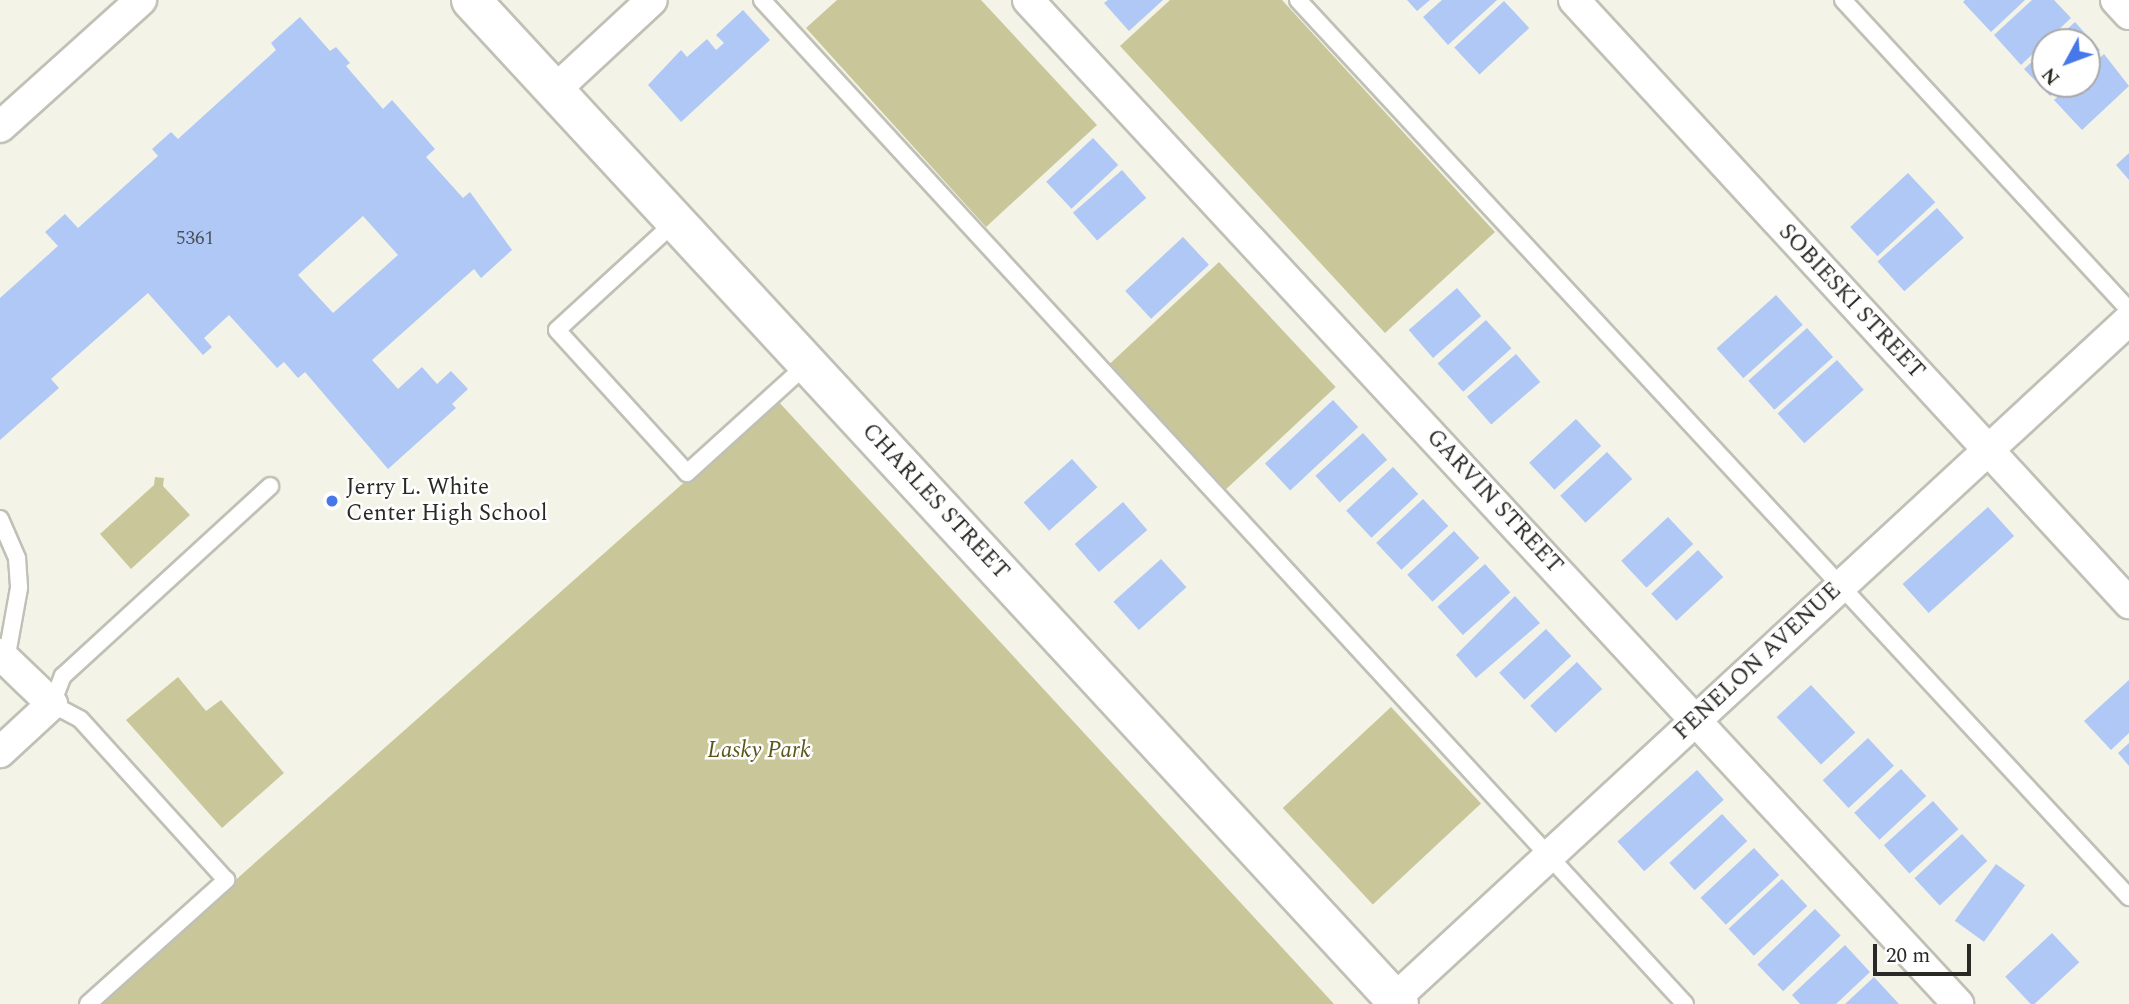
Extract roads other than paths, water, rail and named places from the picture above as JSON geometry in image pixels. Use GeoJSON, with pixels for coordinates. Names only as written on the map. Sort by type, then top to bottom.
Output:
{"type":"FeatureCollection","features":[{"type":"Feature","properties":{"kind":"street"},"geometry":{"type":"LineString","coordinates":[[0,127],[141,0]]}},
{"type":"Feature","properties":{"kind":"street","name":"CHARLES STREET"},"geometry":{"type":"LineString","coordinates":[[471,0],[1394,1002]]}},
{"type":"Feature","properties":{"kind":"street"},"geometry":{"type":"LineString","coordinates":[[555,90],[652,0]]}},
{"type":"Feature","properties":{"kind":"street","name":"GARVIN STREET"},"geometry":{"type":"LineString","coordinates":[[1028,0],[1958,1004]]}},
{"type":"Feature","properties":{"kind":"street","name":"SOBIESKI STREET"},"geometry":{"type":"LineString","coordinates":[[1574,0],[2129,603]]}},
{"type":"Feature","properties":{"kind":"street"},"geometry":{"type":"LineString","coordinates":[[2116,0],[2129,14]]}},
{"type":"Feature","properties":{"kind":"street","name":"FENELON AVENUE"},"geometry":{"type":"LineString","coordinates":[[1394,1002],[1548,856],[2129,320]]}},
{"type":"Feature","properties":{"kind":"street"},"geometry":{"type":"LineString","coordinates":[[0,752],[52,705],[3,657]]}},
{"type":"Feature","properties":{"kind":"lane"},"geometry":{"type":"LineString","coordinates":[[762,0],[1685,1004]]}},
{"type":"Feature","properties":{"kind":"lane"},"geometry":{"type":"LineString","coordinates":[[1298,0],[1842,584],[2129,897]]}},
{"type":"Feature","properties":{"kind":"lane"},"geometry":{"type":"LineString","coordinates":[[1843,0],[2129,310]]}},
{"type":"Feature","properties":{"kind":"lane"},"geometry":{"type":"LineString","coordinates":[[676,221],[557,330],[687,473],[807,364]]}},
{"type":"Feature","properties":{"kind":"lane"},"geometry":{"type":"LineString","coordinates":[[88,1004],[226,880],[80,719],[52,705],[63,676],[270,486]]}},
{"type":"Feature","properties":{"kind":"lane"},"geometry":{"type":"LineString","coordinates":[[0,519],[17,558],[19,588],[3,657]]}},
{"type":"Feature","properties":{"kind":"place","name":"Jerry L. White Center High School"},"geometry":{"type":"Point","coordinates":[332,501]}},
{"type":"Feature","properties":{"kind":"park label","name":"Lasky Park"},"geometry":{"type":"Point","coordinates":[759,751]}}]}
